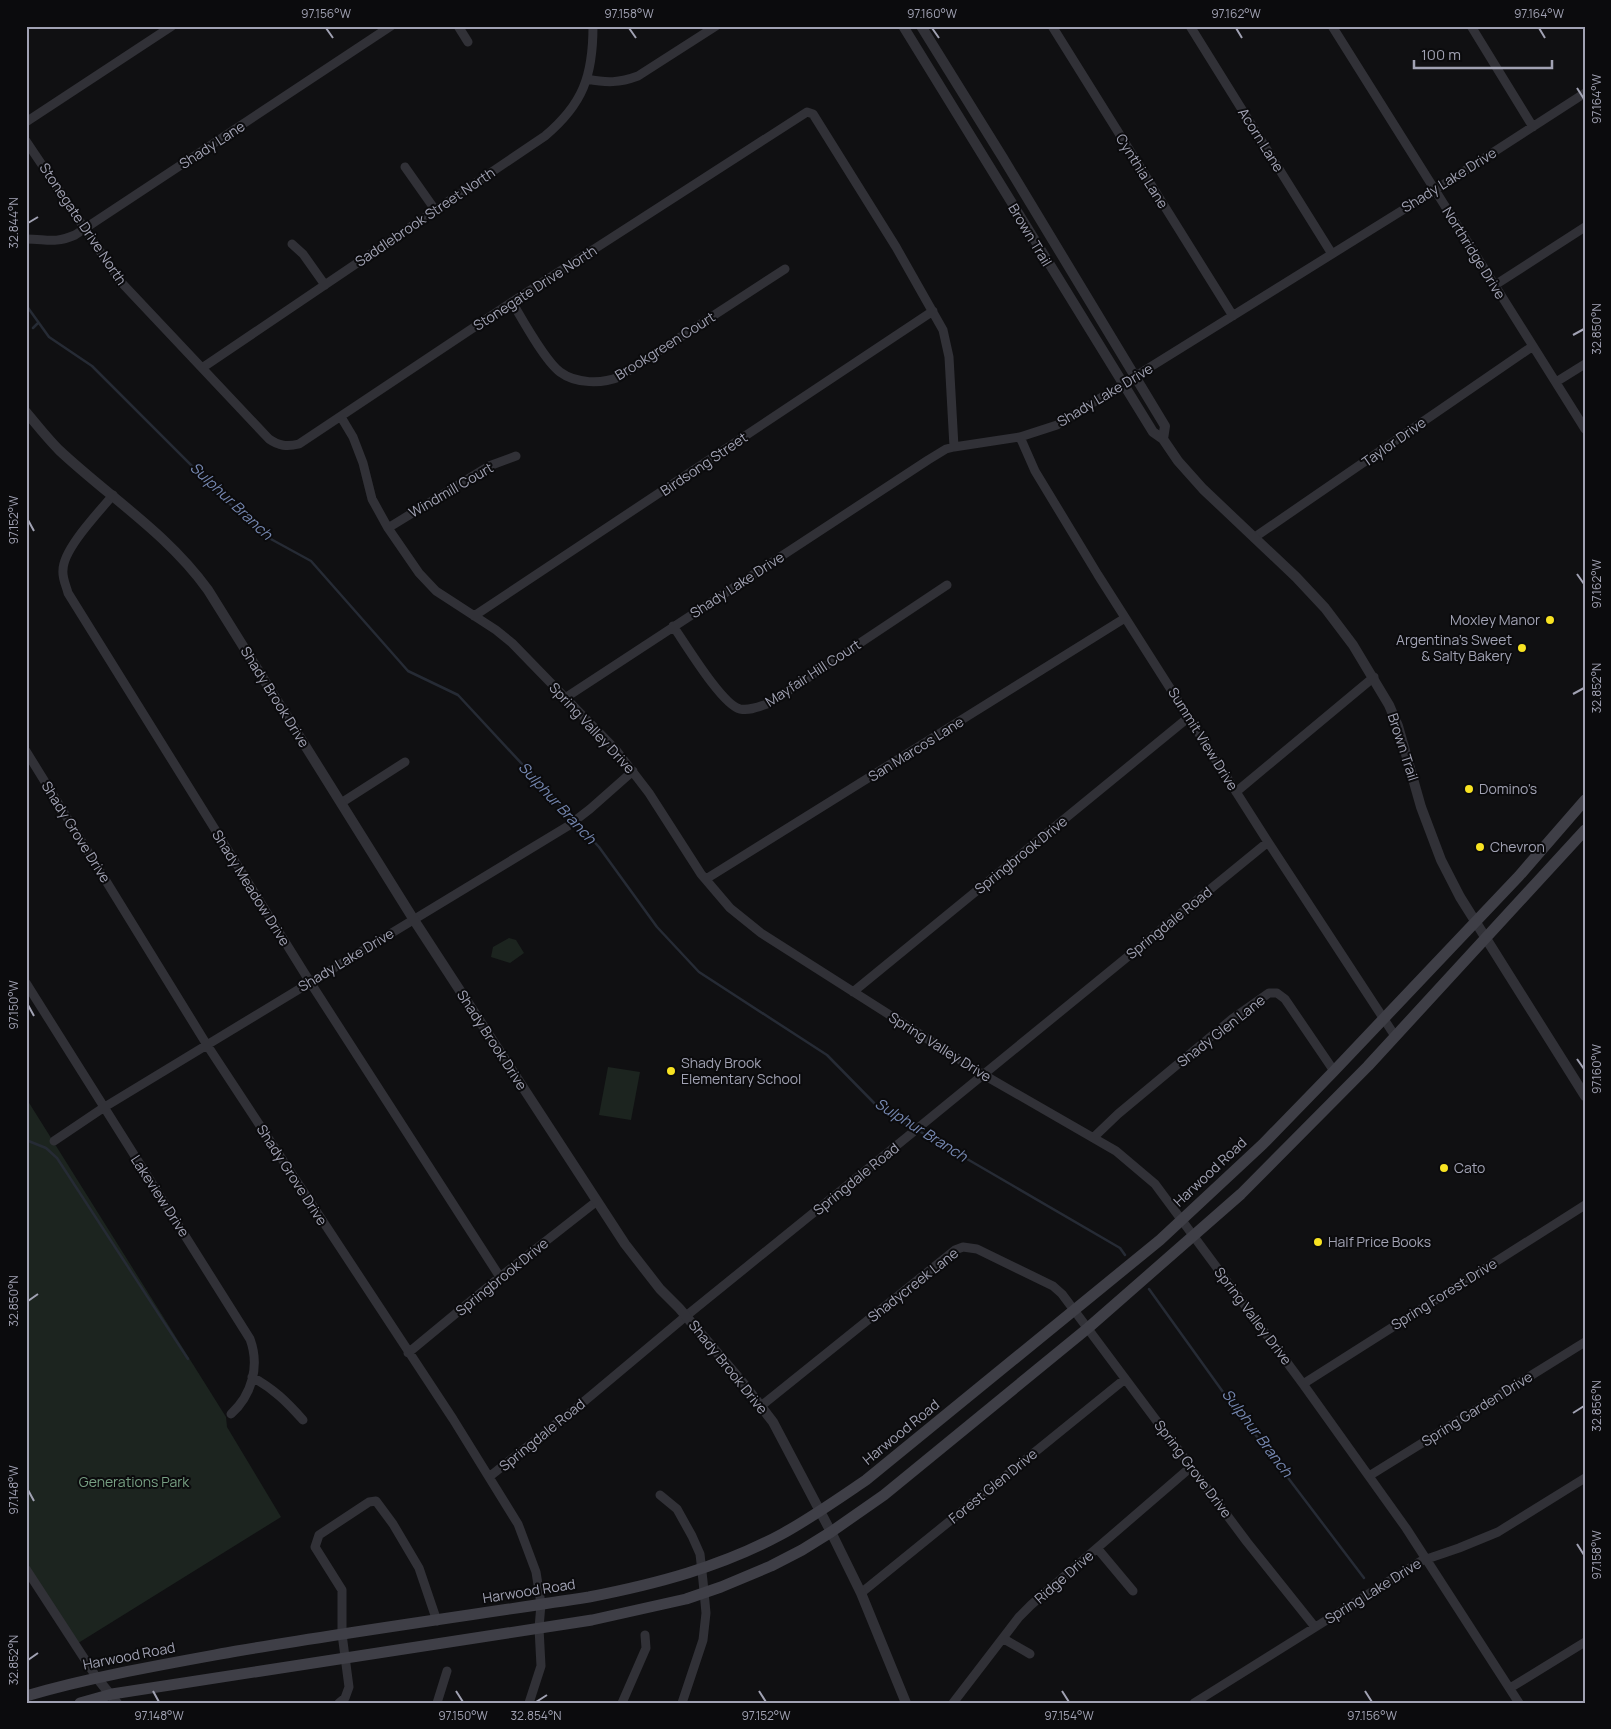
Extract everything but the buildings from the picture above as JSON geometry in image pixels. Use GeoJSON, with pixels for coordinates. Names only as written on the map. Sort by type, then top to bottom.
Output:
{"type":"FeatureCollection","features":[{"type":"Feature","properties":{"kind":"main road","name":"Harwood Road"},"geometry":{"type":"LineString","coordinates":[[26,1696],[97,1678],[175,1662],[634,1588],[701,1569],[782,1534],[866,1480],[902,1452],[1160,1240],[1263,1144],[1334,1071],[1519,876],[1585,800]]}},
{"type":"Feature","properties":{"kind":"main road"},"geometry":{"type":"LineString","coordinates":[[80,1703],[114,1699],[345,1658],[592,1620],[640,1610],[704,1593],[771,1566],[802,1550],[884,1495],[1088,1328],[1248,1188],[1320,1116],[1585,830]]}},
{"type":"Feature","properties":{"kind":"street"},"geometry":{"type":"LineString","coordinates":[[26,122],[172,26]]}},
{"type":"Feature","properties":{"kind":"street","name":"Shady Lane"},"geometry":{"type":"LineString","coordinates":[[26,239],[51,242],[65,239],[84,228],[391,26]]}},
{"type":"Feature","properties":{"kind":"street"},"geometry":{"type":"LineString","coordinates":[[458,26],[468,42]]}},
{"type":"Feature","properties":{"kind":"street","name":"Saddlebrook Street North"},"geometry":{"type":"LineString","coordinates":[[202,368],[436,211],[545,136],[560,123],[570,112],[588,79],[593,26]]}},
{"type":"Feature","properties":{"kind":"street"},"geometry":{"type":"LineString","coordinates":[[588,79],[608,83],[638,76],[716,26]]}},
{"type":"Feature","properties":{"kind":"street","name":"Brown Trail"},"geometry":{"type":"LineString","coordinates":[[903,26],[1122,385],[1153,432],[1163,439],[1178,461],[1203,489],[1255,537],[1325,608],[1374,677],[1398,726],[1421,807],[1441,860],[1475,922],[1585,1096]]}},
{"type":"Feature","properties":{"kind":"street","name":"Brown Trail"},"geometry":{"type":"LineString","coordinates":[[921,26],[1165,426],[1163,439]]}},
{"type":"Feature","properties":{"kind":"street","name":"Cynthia Lane"},"geometry":{"type":"LineString","coordinates":[[1052,26],[1233,316]]}},
{"type":"Feature","properties":{"kind":"street","name":"Acorn Lane"},"geometry":{"type":"LineString","coordinates":[[1190,26],[1332,254]]}},
{"type":"Feature","properties":{"kind":"street","name":"Northridge Drive"},"geometry":{"type":"LineString","coordinates":[[1332,26],[1585,429]]}},
{"type":"Feature","properties":{"kind":"street"},"geometry":{"type":"LineString","coordinates":[[1471,26],[1533,127]]}},
{"type":"Feature","properties":{"kind":"street","name":"Shady Lake Drive"},"geometry":{"type":"LineString","coordinates":[[564,698],[946,449],[1020,437],[1057,425],[1435,190],[1585,94]]}},
{"type":"Feature","properties":{"kind":"street","name":"Stonegate Drive North"},"geometry":{"type":"LineString","coordinates":[[26,141],[120,281],[269,439],[276,444],[290,446],[299,444],[512,302],[807,112],[811,112],[892,240],[934,311],[943,330],[949,357],[954,447]]}},
{"type":"Feature","properties":{"kind":"street"},"geometry":{"type":"LineString","coordinates":[[989,167],[1003,158]]}},
{"type":"Feature","properties":{"kind":"street"},"geometry":{"type":"LineString","coordinates":[[405,167],[436,211]]}},
{"type":"Feature","properties":{"kind":"street"},"geometry":{"type":"LineString","coordinates":[[1495,285],[1585,228]]}},
{"type":"Feature","properties":{"kind":"street"},"geometry":{"type":"LineString","coordinates":[[292,244],[303,254],[325,286]]}},
{"type":"Feature","properties":{"kind":"street","name":"Brookgreen Court"},"geometry":{"type":"LineString","coordinates":[[512,302],[543,352],[560,373],[586,381],[601,382],[620,377],[786,269]]}},
{"type":"Feature","properties":{"kind":"street","name":"Birdsong Street"},"geometry":{"type":"LineString","coordinates":[[474,616],[934,311]]}},
{"type":"Feature","properties":{"kind":"street","name":"Taylor Drive"},"geometry":{"type":"LineString","coordinates":[[1255,537],[1532,346]]}},
{"type":"Feature","properties":{"kind":"street"},"geometry":{"type":"LineString","coordinates":[[1556,382],[1585,364]]}},
{"type":"Feature","properties":{"kind":"street","name":"Shady Brook Drive"},"geometry":{"type":"LineString","coordinates":[[27,415],[59,449],[176,550],[194,571],[222,610],[414,920],[596,1201],[637,1260],[686,1316],[773,1422],[861,1593],[906,1703]]}},
{"type":"Feature","properties":{"kind":"street","name":"Spring Valley Drive"},"geometry":{"type":"LineString","coordinates":[[341,417],[353,437],[363,463],[372,499],[388,528],[419,573],[436,591],[496,630],[512,643],[616,750],[649,793],[691,860],[730,908],[746,921],[853,992],[984,1075],[1116,1151],[1154,1184],[1182,1219],[1369,1476],[1426,1559],[1519,1703]]}},
{"type":"Feature","properties":{"kind":"street","name":"Summit View Drive"},"geometry":{"type":"LineString","coordinates":[[1020,437],[1035,471],[1125,618],[1395,1036]]}},
{"type":"Feature","properties":{"kind":"street","name":"Windmill Court"},"geometry":{"type":"LineString","coordinates":[[388,528],[489,466],[516,456]]}},
{"type":"Feature","properties":{"kind":"street","name":"Shady Meadow Drive"},"geometry":{"type":"LineString","coordinates":[[112,495],[66,556],[62,569],[68,593],[310,982],[500,1277]]}},
{"type":"Feature","properties":{"kind":"street","name":"Mayfair Hill Court"},"geometry":{"type":"LineString","coordinates":[[673,626],[708,678],[726,700],[739,708],[753,709],[770,703],[947,585]]}},
{"type":"Feature","properties":{"kind":"street","name":"San Marcos Lane"},"geometry":{"type":"LineString","coordinates":[[706,879],[1125,618]]}},
{"type":"Feature","properties":{"kind":"street"},"geometry":{"type":"LineString","coordinates":[[1236,792],[1374,677]]}},
{"type":"Feature","properties":{"kind":"street","name":"Springbrook Drive"},"geometry":{"type":"LineString","coordinates":[[853,992],[1189,717]]}},
{"type":"Feature","properties":{"kind":"street","name":"Shady Grove Drive"},"geometry":{"type":"LineString","coordinates":[[26,751],[207,1045],[453,1419],[518,1524],[536,1572],[541,1604],[539,1628],[541,1666],[529,1703]]}},
{"type":"Feature","properties":{"kind":"street"},"geometry":{"type":"LineString","coordinates":[[341,803],[406,762]]}},
{"type":"Feature","properties":{"kind":"street","name":"Shady Lake Drive"},"geometry":{"type":"LineString","coordinates":[[54,1141],[103,1108],[568,826],[633,771]]}},
{"type":"Feature","properties":{"kind":"street","name":"Springdale Road"},"geometry":{"type":"LineString","coordinates":[[489,1477],[581,1404],[686,1316],[1268,842]]}},
{"type":"Feature","properties":{"kind":"street","name":"Lakeview Drive"},"geometry":{"type":"LineString","coordinates":[[26,984],[250,1339],[255,1357],[249,1392],[244,1401],[231,1414]]}},
{"type":"Feature","properties":{"kind":"street","name":"Shady Glen Lane"},"geometry":{"type":"LineString","coordinates":[[1093,1138],[1118,1114],[1232,1019],[1269,993],[1278,993],[1285,1000],[1334,1071]]}},
{"type":"Feature","properties":{"kind":"street","name":"Springbrook Drive"},"geometry":{"type":"LineString","coordinates":[[408,1353],[596,1201]]}},
{"type":"Feature","properties":{"kind":"street","name":"Spring Forest Drive"},"geometry":{"type":"LineString","coordinates":[[1303,1384],[1585,1205]]}},
{"type":"Feature","properties":{"kind":"street","name":"Shadycreek Lane"},"geometry":{"type":"LineString","coordinates":[[761,1406],[955,1250],[963,1247],[977,1248],[1053,1286],[1075,1309]]}},
{"type":"Feature","properties":{"kind":"street","name":"Spring Grove Drive"},"geometry":{"type":"LineString","coordinates":[[1075,1309],[1191,1467],[1315,1627]]}},
{"type":"Feature","properties":{"kind":"street","name":"Spring Garden Drive"},"geometry":{"type":"LineString","coordinates":[[1369,1476],[1585,1342]]}},
{"type":"Feature","properties":{"kind":"street"},"geometry":{"type":"LineString","coordinates":[[252,1377],[269,1386],[303,1420]]}},
{"type":"Feature","properties":{"kind":"street","name":"Forest Glen Drive"},"geometry":{"type":"LineString","coordinates":[[861,1593],[1125,1379]]}},
{"type":"Feature","properties":{"kind":"street","name":"Ridge Drive"},"geometry":{"type":"LineString","coordinates":[[953,1703],[1031,1605],[1191,1467]]}},
{"type":"Feature","properties":{"kind":"street","name":"Spring Lake Drive"},"geometry":{"type":"LineString","coordinates":[[1194,1703],[1426,1559],[1498,1532],[1585,1478]]}},
{"type":"Feature","properties":{"kind":"street"},"geometry":{"type":"LineString","coordinates":[[660,1495],[677,1509],[700,1554],[706,1613],[702,1640],[682,1703]]}},
{"type":"Feature","properties":{"kind":"street"},"geometry":{"type":"LineString","coordinates":[[339,1703],[348,1692],[342,1634],[342,1590],[315,1547],[319,1535],[369,1502],[376,1502],[393,1524],[419,1568],[437,1621]]}},
{"type":"Feature","properties":{"kind":"street"},"geometry":{"type":"LineString","coordinates":[[1096,1548],[1133,1591]]}},
{"type":"Feature","properties":{"kind":"street"},"geometry":{"type":"LineString","coordinates":[[26,1569],[97,1678],[114,1699]]}},
{"type":"Feature","properties":{"kind":"street"},"geometry":{"type":"LineString","coordinates":[[622,1703],[646,1648],[645,1634]]}},
{"type":"Feature","properties":{"kind":"street"},"geometry":{"type":"LineString","coordinates":[[1004,1639],[1030,1654]]}},
{"type":"Feature","properties":{"kind":"street"},"geometry":{"type":"LineString","coordinates":[[1510,1688],[1585,1642]]}},
{"type":"Feature","properties":{"kind":"street"},"geometry":{"type":"LineString","coordinates":[[436,1703],[447,1671]]}},
{"type":"Feature","properties":{"kind":"green space"},"geometry":{"type":"Polygon","coordinates":[[[509,938],[516,940],[524,953],[510,963],[491,957],[493,947],[509,938]]]}},
{"type":"Feature","properties":{"kind":"green space"},"geometry":{"type":"Polygon","coordinates":[[[608,1067],[640,1072],[631,1120],[599,1115],[608,1067]]]}},
{"type":"Feature","properties":{"kind":"green space","name":"Generations Park"},"geometry":{"type":"Polygon","coordinates":[[[26,1098],[226,1417],[227,1427],[281,1517],[75,1645],[26,1569],[26,1098]]]}},
{"type":"Feature","properties":{"kind":"waterway","name":"Sulphur Branch"},"geometry":{"type":"LineString","coordinates":[[26,305],[49,337],[92,366],[238,512],[269,538],[311,561],[408,671],[458,695],[599,847],[657,927],[699,972],[827,1055],[877,1106],[914,1129]]}},
{"type":"Feature","properties":{"kind":"waterway"},"geometry":{"type":"LineString","coordinates":[[33,328],[38,323]]}},
{"type":"Feature","properties":{"kind":"waterway","name":"Sulphur Branch"},"geometry":{"type":"LineString","coordinates":[[919,1131],[1120,1248],[1125,1255]]}},
{"type":"Feature","properties":{"kind":"waterway"},"geometry":{"type":"LineString","coordinates":[[26,1140],[46,1148],[57,1158],[188,1359]]}},
{"type":"Feature","properties":{"kind":"waterway","name":"Sulphur Branch"},"geometry":{"type":"LineString","coordinates":[[1149,1289],[1223,1392],[1364,1578]]}},
{"type":"Feature","properties":{"kind":"place","name":"Moxley Manor"},"geometry":{"type":"Point","coordinates":[1550,620]}},
{"type":"Feature","properties":{"kind":"place","name":"Argentina's Sweet & Salty Bakery"},"geometry":{"type":"Point","coordinates":[1522,648]}},
{"type":"Feature","properties":{"kind":"place","name":"Domino's"},"geometry":{"type":"Point","coordinates":[1469,789]}},
{"type":"Feature","properties":{"kind":"place","name":"Chevron"},"geometry":{"type":"Point","coordinates":[1480,847]}},
{"type":"Feature","properties":{"kind":"place","name":"Shady Brook Elementary School"},"geometry":{"type":"Point","coordinates":[671,1071]}},
{"type":"Feature","properties":{"kind":"place","name":"Cato"},"geometry":{"type":"Point","coordinates":[1444,1168]}},
{"type":"Feature","properties":{"kind":"place","name":"Half Price Books"},"geometry":{"type":"Point","coordinates":[1318,1242]}}]}
